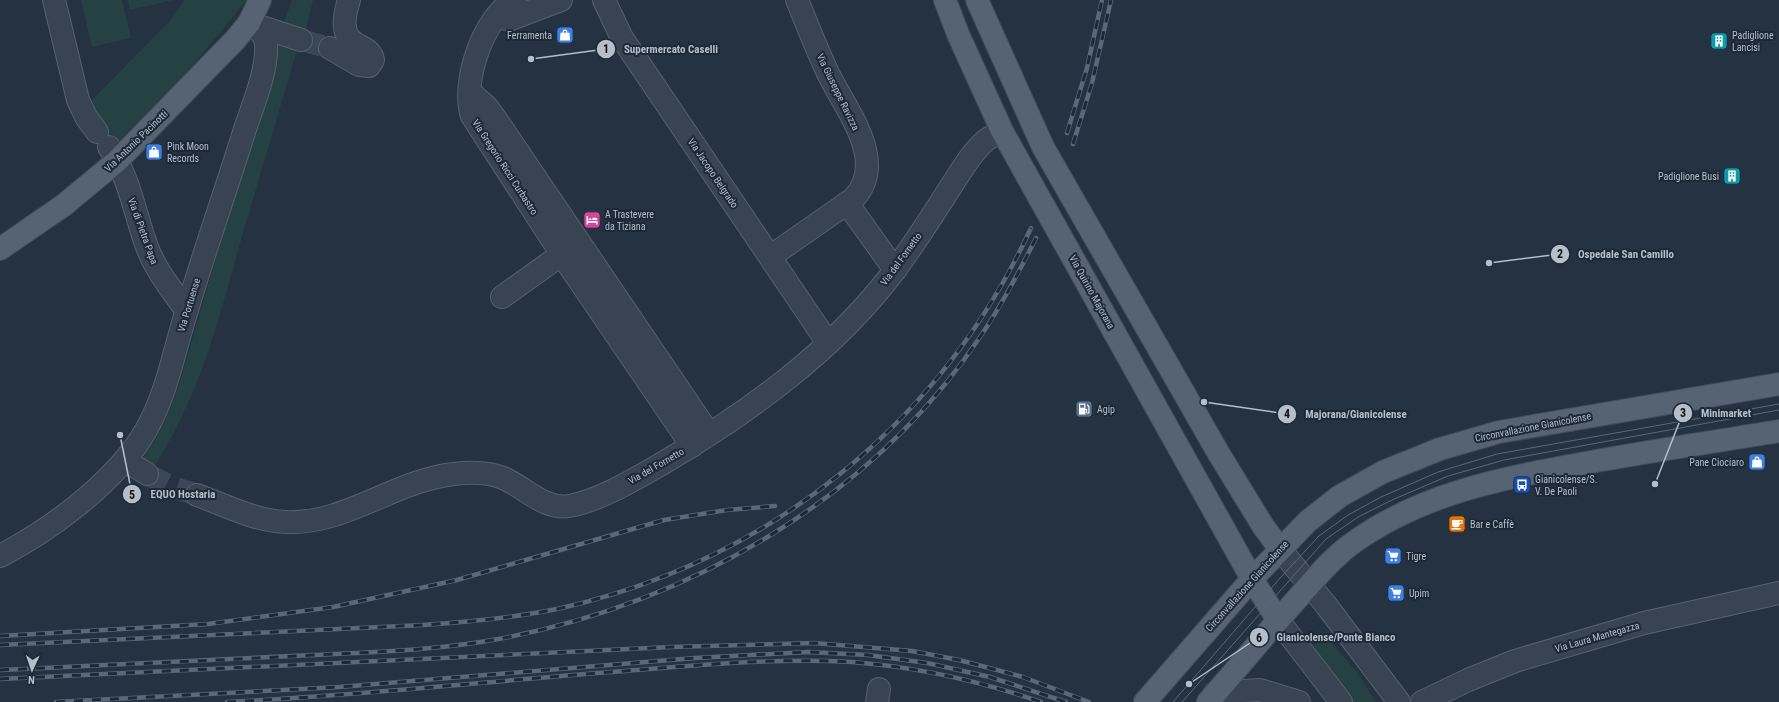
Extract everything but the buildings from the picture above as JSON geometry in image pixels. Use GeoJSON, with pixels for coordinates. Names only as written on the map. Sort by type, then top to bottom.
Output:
{"type":"FeatureCollection","features":[{"type":"Feature","properties":{"kind":"main road"},"geometry":{"type":"LineString","coordinates":[[249,23],[260,0]]}},
{"type":"Feature","properties":{"kind":"main road","name":"Via Quirino Majorana"},"geometry":{"type":"LineString","coordinates":[[945,0],[955,26],[1002,131],[1252,579],[1278,620]]}},
{"type":"Feature","properties":{"kind":"main road"},"geometry":{"type":"LineString","coordinates":[[977,0],[993,39],[1043,147],[1219,454],[1263,526],[1280,549]]}},
{"type":"Feature","properties":{"kind":"main road","name":"Via Antonio Pacinotti"},"geometry":{"type":"LineString","coordinates":[[4,246],[64,205],[108,147],[235,40],[249,23]]}},
{"type":"Feature","properties":{"kind":"main road"},"geometry":{"type":"LineString","coordinates":[[955,26],[966,37],[979,43],[988,43],[993,39]]}},
{"type":"Feature","properties":{"kind":"main road"},"geometry":{"type":"LineString","coordinates":[[1002,131],[1010,130],[1022,132],[1043,147]]}},
{"type":"Feature","properties":{"kind":"main road","name":"Circonvallazione Gianicolense"},"geometry":{"type":"LineString","coordinates":[[1145,702],[1252,579],[1308,521],[1340,496],[1395,467],[1451,445],[1521,427],[1779,384]]}},
{"type":"Feature","properties":{"kind":"main road"},"geometry":{"type":"LineString","coordinates":[[1212,698],[1278,620],[1336,557],[1366,534],[1406,514],[1460,490],[1524,474],[1779,431]]}},
{"type":"Feature","properties":{"kind":"street","name":"Via di Pietra Papa"},"geometry":{"type":"LineString","coordinates":[[54,0],[78,100],[86,117],[108,147],[152,259],[165,281],[186,310]]}},
{"type":"Feature","properties":{"kind":"street"},"geometry":{"type":"LineString","coordinates":[[330,48],[359,65],[368,66],[371,64],[372,56],[369,52],[353,43],[346,35],[344,18],[349,0]]}},
{"type":"Feature","properties":{"kind":"street"},"geometry":{"type":"LineString","coordinates":[[470,92],[471,78],[477,55],[496,18],[505,6],[514,0]]}},
{"type":"Feature","properties":{"kind":"street"},"geometry":{"type":"LineString","coordinates":[[496,18],[511,19],[561,0]]}},
{"type":"Feature","properties":{"kind":"street","name":"Via Jacopo Belgrado"},"geometry":{"type":"LineString","coordinates":[[604,0],[622,38],[771,256],[828,343]]}},
{"type":"Feature","properties":{"kind":"street","name":"Via Giuseppe Ravizza"},"geometry":{"type":"LineString","coordinates":[[771,256],[858,194],[865,182],[868,168],[858,130],[845,101],[827,72],[797,0]]}},
{"type":"Feature","properties":{"kind":"street"},"geometry":{"type":"LineString","coordinates":[[249,23],[300,40]]}},
{"type":"Feature","properties":{"kind":"street","name":"Via Portuense"},"geometry":{"type":"LineString","coordinates":[[0,556],[35,535],[70,510],[98,487],[125,460],[146,430],[157,407],[166,383],[186,310],[247,124],[264,66],[266,52],[265,38],[261,31],[249,23]]}},
{"type":"Feature","properties":{"kind":"street","name":"Via Gregorio Ricci Curbastro"},"geometry":{"type":"LineString","coordinates":[[470,92],[486,106],[495,118],[572,230],[701,440]]}},
{"type":"Feature","properties":{"kind":"street","name":"Via Gregorio Ricci Curbastro"},"geometry":{"type":"LineString","coordinates":[[470,92],[470,112],[478,128],[558,248],[701,440]]}},
{"type":"Feature","properties":{"kind":"street","name":"Via del Fornetto"},"geometry":{"type":"LineString","coordinates":[[197,495],[263,518],[284,522],[303,522],[331,516],[432,478],[473,473],[503,478],[546,503],[557,506],[568,506],[619,487],[701,440],[771,392],[828,343],[864,307],[895,270],[971,158],[985,141],[1002,131]]}},
{"type":"Feature","properties":{"kind":"street"},"geometry":{"type":"LineString","coordinates":[[847,203],[895,270]]}},
{"type":"Feature","properties":{"kind":"street"},"geometry":{"type":"LineString","coordinates":[[502,297],[558,248],[572,230]]}},
{"type":"Feature","properties":{"kind":"street"},"geometry":{"type":"LineString","coordinates":[[125,460],[147,474]]}},
{"type":"Feature","properties":{"kind":"street"},"geometry":{"type":"LineString","coordinates":[[1280,549],[1399,702]]}},
{"type":"Feature","properties":{"kind":"street","name":"Via Laura Mantegazza"},"geometry":{"type":"LineString","coordinates":[[1422,702],[1468,680],[1515,661],[1644,623],[1779,593]]}},
{"type":"Feature","properties":{"kind":"street"},"geometry":{"type":"LineString","coordinates":[[1278,620],[1341,702]]}},
{"type":"Feature","properties":{"kind":"street"},"geometry":{"type":"LineString","coordinates":[[1212,698],[1260,690],[1299,702]]}},
{"type":"Feature","properties":{"kind":"green space"},"geometry":{"type":"Polygon","coordinates":[[[81,0],[122,0],[131,38],[92,47],[81,0]]]}},
{"type":"Feature","properties":{"kind":"green space"},"geometry":{"type":"Polygon","coordinates":[[[128,0],[173,0],[130,10],[128,0]]]}},
{"type":"Feature","properties":{"kind":"green space"},"geometry":{"type":"Polygon","coordinates":[[[185,0],[247,0],[178,83],[117,142],[87,105],[168,23],[185,0]]]}},
{"type":"Feature","properties":{"kind":"green space"},"geometry":{"type":"Polygon","coordinates":[[[292,0],[313,0],[305,33],[283,25],[292,0]]]}},
{"type":"Feature","properties":{"kind":"green space"},"geometry":{"type":"Polygon","coordinates":[[[279,42],[298,47],[217,326],[184,413],[152,470],[141,461],[163,425],[179,385],[279,42]]]}},
{"type":"Feature","properties":{"kind":"green space"},"geometry":{"type":"Polygon","coordinates":[[[1326,636],[1356,671],[1376,702],[1350,702],[1310,650],[1326,636]]]}},
{"type":"Feature","properties":{"kind":"tunnel"},"geometry":{"type":"LineString","coordinates":[[301,40],[330,48]]}},
{"type":"Feature","properties":{"kind":"tunnel"},"geometry":{"type":"LineString","coordinates":[[147,474],[170,486],[197,495]]}},
{"type":"Feature","properties":{"kind":"tram line"},"geometry":{"type":"LineString","coordinates":[[1173,702],[1281,577],[1319,536],[1348,515],[1381,497],[1438,472],[1497,454],[1779,404]]}},
{"type":"Feature","properties":{"kind":"tram line"},"geometry":{"type":"LineString","coordinates":[[1182,702],[1326,539],[1358,517],[1392,500],[1448,476],[1504,460],[1779,410]]}},
{"type":"Feature","properties":{"kind":"railway"},"geometry":{"type":"LineString","coordinates":[[1067,133],[1087,68],[1102,0]]}},
{"type":"Feature","properties":{"kind":"railway"},"geometry":{"type":"LineString","coordinates":[[1073,144],[1092,83],[1111,0]]}},
{"type":"Feature","properties":{"kind":"railway"},"geometry":{"type":"LineString","coordinates":[[0,645],[423,625],[474,621],[524,615],[557,609],[634,587],[707,557],[776,520],[839,475],[897,423],[948,364],[993,299],[1031,228]]}},
{"type":"Feature","properties":{"kind":"railway"},"geometry":{"type":"LineString","coordinates":[[0,670],[361,653],[457,645],[504,638],[574,621],[643,598],[709,569],[772,534],[832,493],[887,447],[936,395],[980,337],[1003,301],[1036,238]]}},
{"type":"Feature","properties":{"kind":"railway"},"geometry":{"type":"LineString","coordinates":[[0,636],[208,624],[333,607],[457,580],[664,520],[727,510],[775,506]]}},
{"type":"Feature","properties":{"kind":"railway"},"geometry":{"type":"LineString","coordinates":[[0,679],[671,647],[814,643],[912,651],[959,660],[1023,677],[1089,702]]}},
{"type":"Feature","properties":{"kind":"railway"},"geometry":{"type":"LineString","coordinates":[[56,702],[339,687],[695,658],[808,652],[868,655],[927,663],[990,677],[1066,702]]}},
{"type":"Feature","properties":{"kind":"railway"},"geometry":{"type":"LineString","coordinates":[[227,702],[365,693],[692,666],[788,661],[852,662],[900,667],[972,681],[1041,702]]}},
{"type":"Feature","properties":{"kind":"place","name":"Ferramenta"},"geometry":{"type":"Point","coordinates":[565,35]}},
{"type":"Feature","properties":{"kind":"place","name":"Padiglione Lancisi"},"geometry":{"type":"Point","coordinates":[1719,41]}},
{"type":"Feature","properties":{"kind":"place","name":"Supermercato Caselli"},"geometry":{"type":"Point","coordinates":[531,59]}},
{"type":"Feature","properties":{"kind":"place","name":"Pink Moon Records"},"geometry":{"type":"Point","coordinates":[154,152]}},
{"type":"Feature","properties":{"kind":"place","name":"Padiglione Busi"},"geometry":{"type":"Point","coordinates":[1732,176]}},
{"type":"Feature","properties":{"kind":"place","name":"A Trastevere da Tiziana"},"geometry":{"type":"Point","coordinates":[592,220]}},
{"type":"Feature","properties":{"kind":"place","name":"Ospedale San Camillo"},"geometry":{"type":"Point","coordinates":[1489,263]}},
{"type":"Feature","properties":{"kind":"place","name":"Majorana/Gianicolense"},"geometry":{"type":"Point","coordinates":[1204,402]}},
{"type":"Feature","properties":{"kind":"place","name":"Agip"},"geometry":{"type":"Point","coordinates":[1084,409]}},
{"type":"Feature","properties":{"kind":"place","name":"EQUO Hostaria"},"geometry":{"type":"Point","coordinates":[120,435]}},
{"type":"Feature","properties":{"kind":"place","name":"Pane Ciociaro"},"geometry":{"type":"Point","coordinates":[1757,462]}},
{"type":"Feature","properties":{"kind":"place","name":"Minimarket"},"geometry":{"type":"Point","coordinates":[1655,484]}},
{"type":"Feature","properties":{"kind":"place","name":"Gianicolense/S. V. De Paoli"},"geometry":{"type":"Point","coordinates":[1522,485]}},
{"type":"Feature","properties":{"kind":"place","name":"Bar e Caffè"},"geometry":{"type":"Point","coordinates":[1457,524]}},
{"type":"Feature","properties":{"kind":"place","name":"Tigre"},"geometry":{"type":"Point","coordinates":[1393,556]}},
{"type":"Feature","properties":{"kind":"place","name":"Upim"},"geometry":{"type":"Point","coordinates":[1396,593]}},
{"type":"Feature","properties":{"kind":"place","name":"Gianicolense/Ponte Bianco"},"geometry":{"type":"Point","coordinates":[1189,684]}}]}
